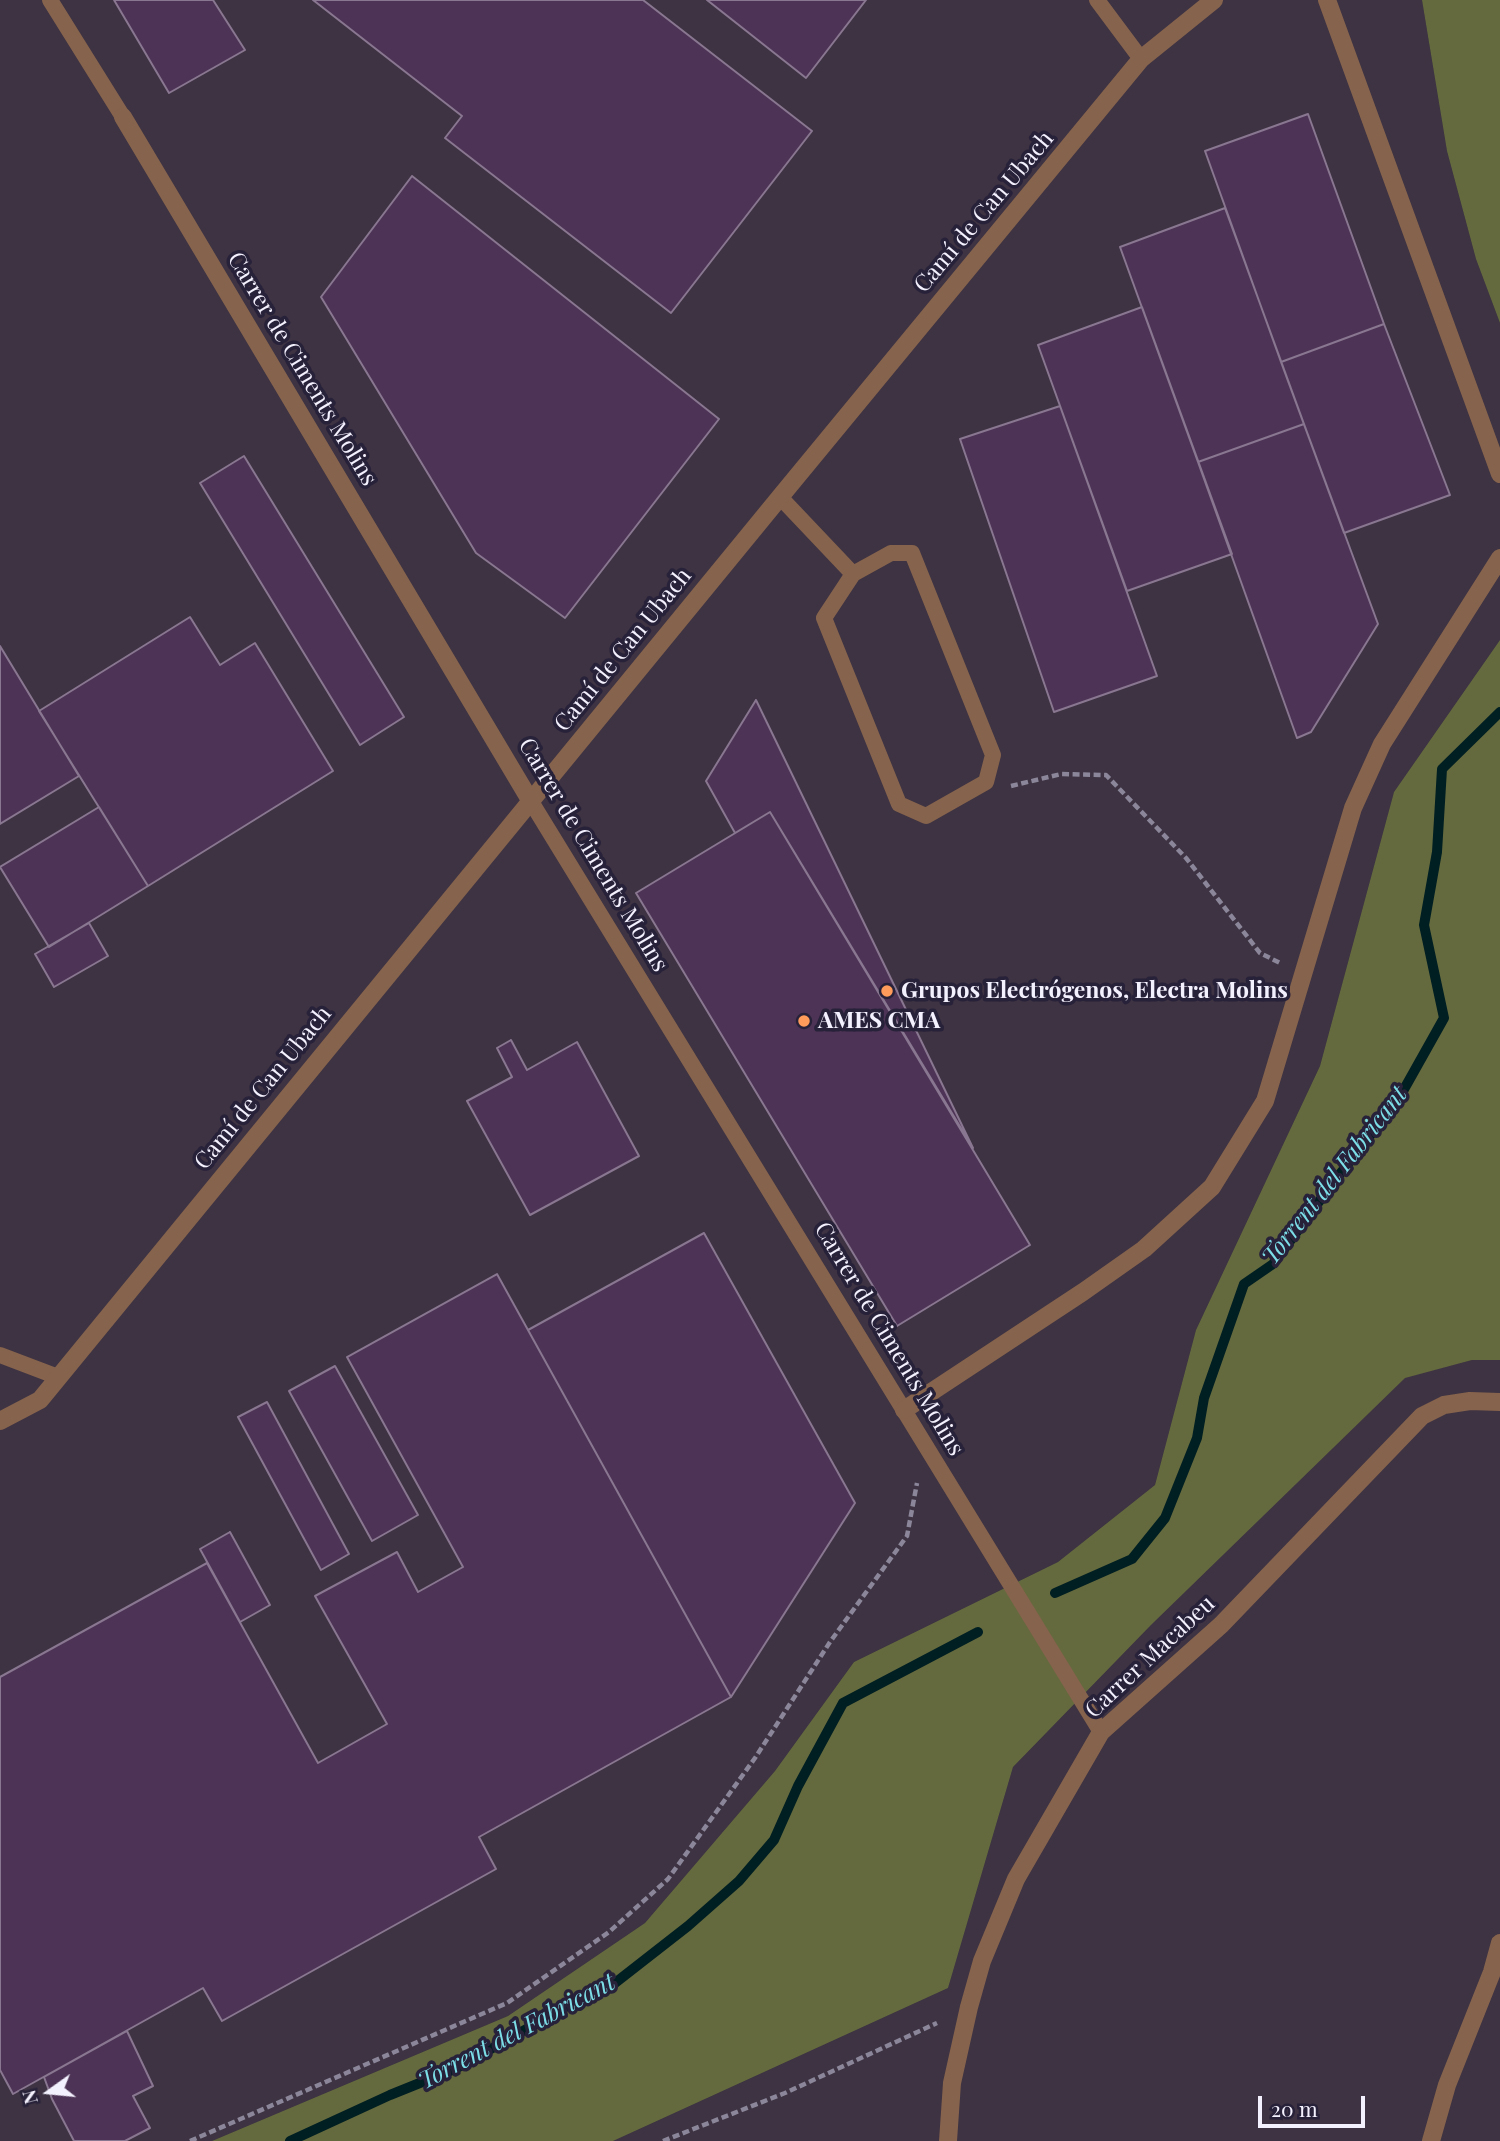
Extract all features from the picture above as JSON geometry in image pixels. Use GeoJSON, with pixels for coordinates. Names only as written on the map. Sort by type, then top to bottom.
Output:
{"type":"FeatureCollection","features":[{"type":"Feature","properties":{"kind":"street","name":"Camí de Can Ubach"},"geometry":{"type":"LineString","coordinates":[[0,1421],[40,1400],[530,800],[1142,59],[1214,0]]}},
{"type":"Feature","properties":{"kind":"street"},"geometry":{"type":"LineString","coordinates":[[1327,0],[1500,474]]}},
{"type":"Feature","properties":{"kind":"street","name":"Carrer de Ciments Molins"},"geometry":{"type":"LineString","coordinates":[[123,117],[530,800]]}},
{"type":"Feature","properties":{"kind":"street"},"geometry":{"type":"LineString","coordinates":[[904,1410],[1144,1249],[1212,1187],[1265,1101],[1353,808],[1382,744],[1500,558]]}},
{"type":"Feature","properties":{"kind":"street","name":"Carrer Macabeu"},"geometry":{"type":"LineString","coordinates":[[948,2141],[952,2083],[982,1961],[1016,1879],[1101,1732],[1221,1625],[1422,1416],[1444,1405],[1470,1401],[1500,1402]]}},
{"type":"Feature","properties":{"kind":"street"},"geometry":{"type":"LineString","coordinates":[[1431,2141],[1447,2085],[1492,1972],[1500,1943]]}},
{"type":"Feature","properties":{"kind":"lane","name":"Carrer de Ciments Molins"},"geometry":{"type":"LineString","coordinates":[[50,0],[123,117]]}},
{"type":"Feature","properties":{"kind":"lane"},"geometry":{"type":"LineString","coordinates":[[1097,0],[1142,59]]}},
{"type":"Feature","properties":{"kind":"lane"},"geometry":{"type":"LineString","coordinates":[[780,497],[853,574]]}},
{"type":"Feature","properties":{"kind":"lane"},"geometry":{"type":"LineString","coordinates":[[891,553],[912,553],[993,755],[986,782],[926,816],[899,804],[824,618],[853,574],[891,553]]}},
{"type":"Feature","properties":{"kind":"lane","name":"Carrer de Ciments Molins"},"geometry":{"type":"LineString","coordinates":[[530,800],[1101,1732]]}},
{"type":"Feature","properties":{"kind":"lane"},"geometry":{"type":"LineString","coordinates":[[0,1355],[58,1377]]}},
{"type":"Feature","properties":{"kind":"path"},"geometry":{"type":"LineString","coordinates":[[986,782],[1010,786],[1061,774],[1106,775],[1186,858],[1259,953],[1303,973]]}},
{"type":"Feature","properties":{"kind":"path"},"geometry":{"type":"LineString","coordinates":[[190,2141],[507,2003],[609,1932],[668,1879],[755,1758],[830,1642],[907,1536],[925,1444]]}},
{"type":"Feature","properties":{"kind":"path"},"geometry":{"type":"LineString","coordinates":[[663,2141],[785,2093],[969,2007]]}},
{"type":"Feature","properties":{"kind":"shaded area"},"geometry":{"type":"Polygon","coordinates":[[[0,0],[1422,0],[1447,151],[1476,259],[1500,323],[1500,640],[1394,792],[1320,1066],[1196,1330],[1155,1485],[1058,1562],[854,1662],[775,1771],[645,1923],[508,2016],[212,2141],[0,2141],[0,0]]]}},
{"type":"Feature","properties":{"kind":"shaded area"},"geometry":{"type":"Polygon","coordinates":[[[1472,1360],[1500,1360],[1500,2141],[613,2141],[948,1988],[1013,1767],[1151,1625],[1405,1377],[1472,1360]]]}},
{"type":"Feature","properties":{"kind":"green space"},"geometry":{"type":"Polygon","coordinates":[[[1422,0],[1500,0],[1500,323],[1476,259],[1447,151],[1422,0]]]}},
{"type":"Feature","properties":{"kind":"green space"},"geometry":{"type":"Polygon","coordinates":[[[1500,640],[1500,1360],[1472,1360],[1405,1378],[1151,1625],[1013,1767],[948,1988],[613,2141],[212,2141],[508,2016],[645,1923],[775,1771],[854,1662],[1058,1562],[1155,1485],[1196,1330],[1320,1066],[1394,792],[1500,640]]]}},
{"type":"Feature","properties":{"kind":"building"},"geometry":{"type":"Polygon","coordinates":[[[114,0],[213,0],[245,50],[169,93],[114,0]]]}},
{"type":"Feature","properties":{"kind":"building"},"geometry":{"type":"Polygon","coordinates":[[[313,0],[643,0],[812,131],[671,313],[445,138],[462,116],[313,0]]]}},
{"type":"Feature","properties":{"kind":"building"},"geometry":{"type":"Polygon","coordinates":[[[707,0],[866,0],[806,78],[707,0]]]}},
{"type":"Feature","properties":{"kind":"building"},"geometry":{"type":"Polygon","coordinates":[[[1308,114],[1384,324],[1281,362],[1205,151],[1308,114]]]}},
{"type":"Feature","properties":{"kind":"building"},"geometry":{"type":"Polygon","coordinates":[[[412,176],[719,419],[565,618],[476,553],[321,297],[412,176]]]}},
{"type":"Feature","properties":{"kind":"building"},"geometry":{"type":"Polygon","coordinates":[[[1225,208],[1304,424],[1198,462],[1120,247],[1225,208]]]}},
{"type":"Feature","properties":{"kind":"building"},"geometry":{"type":"Polygon","coordinates":[[[1142,307],[1232,554],[1127,591],[1038,345],[1142,307]]]}},
{"type":"Feature","properties":{"kind":"building"},"geometry":{"type":"Polygon","coordinates":[[[1384,324],[1450,495],[1344,533],[1281,362],[1384,324]]]}},
{"type":"Feature","properties":{"kind":"building"},"geometry":{"type":"Polygon","coordinates":[[[1060,406],[1157,676],[1054,712],[960,439],[1060,406]]]}},
{"type":"Feature","properties":{"kind":"building"},"geometry":{"type":"Polygon","coordinates":[[[1304,424],[1378,624],[1311,732],[1297,738],[1198,462],[1304,424]]]}},
{"type":"Feature","properties":{"kind":"building"},"geometry":{"type":"Polygon","coordinates":[[[244,456],[404,717],[360,745],[200,483],[244,456]]]}},
{"type":"Feature","properties":{"kind":"building"},"geometry":{"type":"Polygon","coordinates":[[[190,617],[220,665],[255,643],[333,771],[148,886],[39,711],[190,617]]]}},
{"type":"Feature","properties":{"kind":"building"},"geometry":{"type":"Polygon","coordinates":[[[0,646],[79,776],[0,824],[0,646]]]}},
{"type":"Feature","properties":{"kind":"building","name":"Grupos Electrógenos, Electra Molins"},"geometry":{"type":"Polygon","coordinates":[[[756,700],[973,1148],[770,812],[735,833],[706,781],[756,700]]]}},
{"type":"Feature","properties":{"kind":"building"},"geometry":{"type":"Polygon","coordinates":[[[99,807],[148,886],[49,947],[0,867],[99,807]]]}},
{"type":"Feature","properties":{"kind":"building","name":"AMES CMA"},"geometry":{"type":"Polygon","coordinates":[[[770,812],[1030,1245],[897,1326],[636,893],[770,812]]]}},
{"type":"Feature","properties":{"kind":"building"},"geometry":{"type":"Polygon","coordinates":[[[89,923],[108,956],[54,987],[35,954],[89,923]]]}},
{"type":"Feature","properties":{"kind":"building"},"geometry":{"type":"Polygon","coordinates":[[[511,1040],[527,1070],[577,1042],[639,1156],[530,1215],[467,1101],[512,1077],[497,1048],[511,1040]]]}},
{"type":"Feature","properties":{"kind":"building"},"geometry":{"type":"Polygon","coordinates":[[[704,1233],[855,1503],[731,1697],[528,1330],[704,1233]]]}},
{"type":"Feature","properties":{"kind":"building"},"geometry":{"type":"Polygon","coordinates":[[[497,1274],[731,1697],[479,1837],[496,1869],[222,2021],[203,1988],[13,2094],[0,2070],[0,1677],[207,1563],[318,1763],[387,1724],[315,1596],[397,1552],[418,1592],[463,1567],[347,1357],[497,1274]]]}},
{"type":"Feature","properties":{"kind":"building"},"geometry":{"type":"Polygon","coordinates":[[[335,1366],[418,1515],[372,1541],[289,1391],[335,1366]]]}},
{"type":"Feature","properties":{"kind":"building"},"geometry":{"type":"Polygon","coordinates":[[[267,1402],[349,1554],[321,1570],[238,1417],[267,1402]]]}},
{"type":"Feature","properties":{"kind":"building"},"geometry":{"type":"Polygon","coordinates":[[[230,1532],[270,1605],[240,1622],[200,1549],[230,1532]]]}},
{"type":"Feature","properties":{"kind":"building"},"geometry":{"type":"Polygon","coordinates":[[[127,2031],[153,2086],[133,2096],[150,2128],[125,2141],[74,2141],[44,2077],[127,2031]]]}},
{"type":"Feature","properties":{"kind":"waterway","name":"Torrent del Fabricant"},"geometry":{"type":"LineString","coordinates":[[1055,1593],[1132,1559],[1165,1518],[1197,1438],[1204,1398],[1244,1284],[1273,1264],[1398,1100],[1444,1018],[1424,925],[1437,852],[1442,769],[1500,712]]}},
{"type":"Feature","properties":{"kind":"waterway","name":"Torrent del Fabricant"},"geometry":{"type":"LineString","coordinates":[[290,2141],[457,2068],[569,2005],[615,1983],[688,1926],[739,1881],[774,1840],[798,1786],[843,1703],[978,1632]]}},
{"type":"Feature","properties":{"kind":"place","name":"Grupos Electrógenos, Electra Molins"},"geometry":{"type":"Point","coordinates":[887,991]}},
{"type":"Feature","properties":{"kind":"place","name":"AMES CMA"},"geometry":{"type":"Point","coordinates":[804,1021]}}]}
